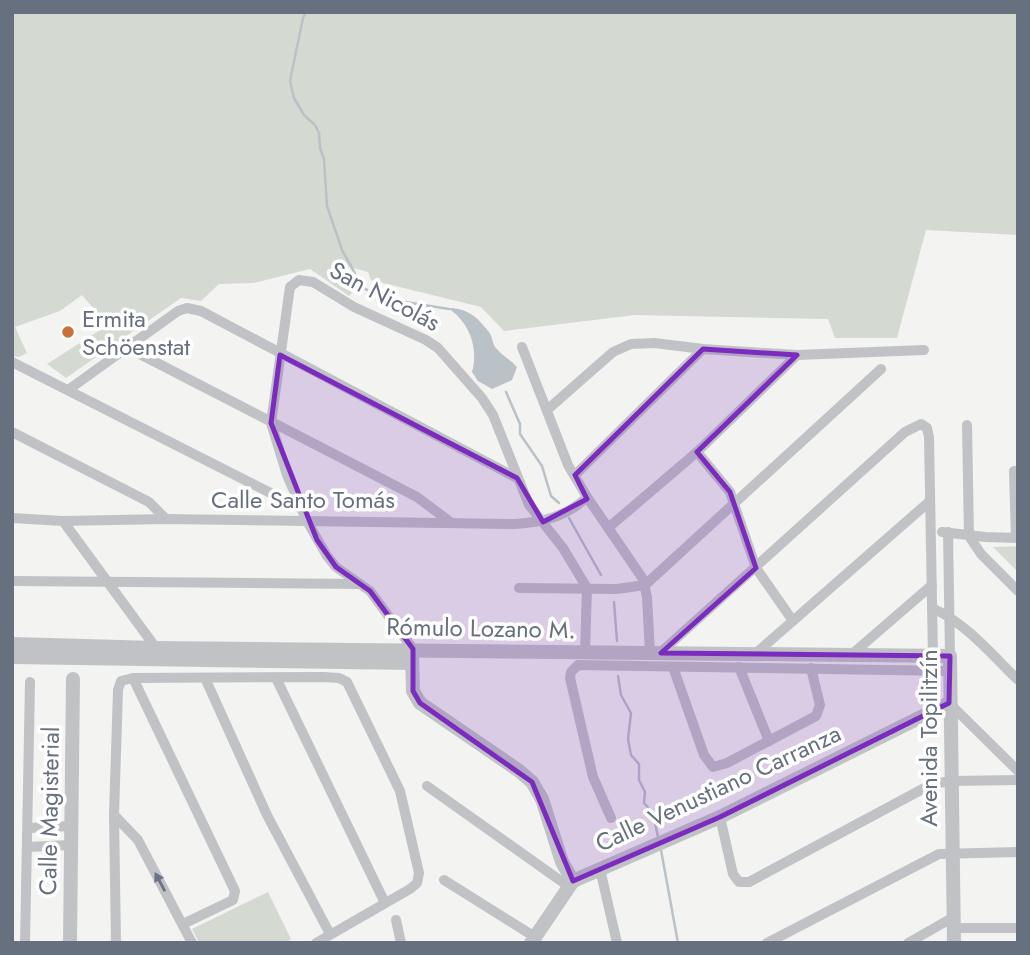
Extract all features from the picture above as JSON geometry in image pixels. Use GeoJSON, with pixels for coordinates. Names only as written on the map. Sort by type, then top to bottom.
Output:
{"type":"FeatureCollection","features":[{"type":"Feature","properties":{"kind":"street","name":"San Nicolás"},"geometry":{"type":"LineString","coordinates":[[280,355],[288,293],[299,280],[313,282],[354,307],[438,348],[482,398],[493,415],[529,505],[573,561],[587,588]]}},
{"type":"Feature","properties":{"kind":"street"},"geometry":{"type":"LineString","coordinates":[[68,390],[178,311],[187,308],[201,311],[517,478]]}},
{"type":"Feature","properties":{"kind":"street"},"geometry":{"type":"LineString","coordinates":[[547,410],[613,352],[631,344],[654,343],[797,355],[924,350]]}},
{"type":"Feature","properties":{"kind":"street"},"geometry":{"type":"LineString","coordinates":[[522,347],[568,465],[638,570],[645,585],[655,653]]}},
{"type":"Feature","properties":{"kind":"street"},"geometry":{"type":"LineString","coordinates":[[128,348],[417,497],[449,522]]}},
{"type":"Feature","properties":{"kind":"street"},"geometry":{"type":"LineString","coordinates":[[575,475],[703,349]]}},
{"type":"Feature","properties":{"kind":"street"},"geometry":{"type":"LineString","coordinates":[[280,355],[271,424],[287,475],[306,521],[336,567],[377,599],[412,656],[413,691],[420,703],[518,770],[537,790],[551,822],[570,884]]}},
{"type":"Feature","properties":{"kind":"street"},"geometry":{"type":"LineString","coordinates":[[608,528],[697,452],[797,355]]}},
{"type":"Feature","properties":{"kind":"street"},"geometry":{"type":"LineString","coordinates":[[12,362],[300,508]]}},
{"type":"Feature","properties":{"kind":"street"},"geometry":{"type":"LineString","coordinates":[[519,588],[617,589],[645,585],[881,369]]}},
{"type":"Feature","properties":{"kind":"street"},"geometry":{"type":"LineString","coordinates":[[655,653],[756,568],[905,432],[924,424],[929,436],[933,657]]}},
{"type":"Feature","properties":{"kind":"street"},"geometry":{"type":"LineString","coordinates":[[967,425],[969,536],[981,554],[1018,590]]}},
{"type":"Feature","properties":{"kind":"street"},"geometry":{"type":"LineString","coordinates":[[12,432],[149,502],[166,519]]}},
{"type":"Feature","properties":{"kind":"street"},"geometry":{"type":"LineString","coordinates":[[697,452],[725,485],[756,568],[793,621]]}},
{"type":"Feature","properties":{"kind":"street"},"geometry":{"type":"LineString","coordinates":[[932,531],[1017,538],[1014,471],[1018,471]]}},
{"type":"Feature","properties":{"kind":"street","name":"Calle Santo Tomás"},"geometry":{"type":"LineString","coordinates":[[12,518],[63,521],[166,519],[542,522],[562,515],[587,497]]}},
{"type":"Feature","properties":{"kind":"street"},"geometry":{"type":"LineString","coordinates":[[755,654],[930,501]]}},
{"type":"Feature","properties":{"kind":"street"},"geometry":{"type":"LineString","coordinates":[[63,521],[156,648]]}},
{"type":"Feature","properties":{"kind":"street","name":"Avenida Topilitzín"},"geometry":{"type":"LineString","coordinates":[[948,533],[954,943]]}},
{"type":"Feature","properties":{"kind":"street"},"geometry":{"type":"LineString","coordinates":[[12,581],[360,584]]}},
{"type":"Feature","properties":{"kind":"street"},"geometry":{"type":"LineString","coordinates":[[851,655],[932,585]]}},
{"type":"Feature","properties":{"kind":"street"},"geometry":{"type":"LineString","coordinates":[[585,652],[587,588]]}},
{"type":"Feature","properties":{"kind":"street"},"geometry":{"type":"LineString","coordinates":[[932,608],[950,617],[1018,680]]}},
{"type":"Feature","properties":{"kind":"street","name":"Rómulo Lozano M."},"geometry":{"type":"LineString","coordinates":[[12,644],[71,651],[156,648],[412,656],[585,652],[851,655],[933,657],[950,664]]}},
{"type":"Feature","properties":{"kind":"street"},"geometry":{"type":"LineString","coordinates":[[12,657],[71,651],[412,656]]}},
{"type":"Feature","properties":{"kind":"street"},"geometry":{"type":"LineString","coordinates":[[611,818],[593,777],[570,678],[574,668],[583,665],[811,668],[950,664]]}},
{"type":"Feature","properties":{"kind":"street"},"geometry":{"type":"LineString","coordinates":[[673,667],[704,755],[713,767],[727,763],[814,718],[820,712],[811,668]]}},
{"type":"Feature","properties":{"kind":"street"},"geometry":{"type":"LineString","coordinates":[[739,667],[769,741]]}},
{"type":"Feature","properties":{"kind":"street"},"geometry":{"type":"LineString","coordinates":[[116,943],[114,815],[118,690],[121,681],[133,678],[324,677],[344,680],[352,691],[400,791],[418,868],[417,883],[316,943]]}},
{"type":"Feature","properties":{"kind":"street"},"geometry":{"type":"LineString","coordinates":[[133,678],[236,895],[183,924]]}},
{"type":"Feature","properties":{"kind":"street"},"geometry":{"type":"LineString","coordinates":[[205,678],[267,815],[330,934]]}},
{"type":"Feature","properties":{"kind":"street"},"geometry":{"type":"LineString","coordinates":[[276,678],[385,902]]}},
{"type":"Feature","properties":{"kind":"street","name":"Calle Magisterial"},"geometry":{"type":"LineString","coordinates":[[70,943],[73,679]]}},
{"type":"Feature","properties":{"kind":"street"},"geometry":{"type":"LineString","coordinates":[[25,943],[30,682]]}},
{"type":"Feature","properties":{"kind":"street"},"geometry":{"type":"LineString","coordinates":[[949,703],[1018,771]]}},
{"type":"Feature","properties":{"kind":"street","name":"Calle Venustiano Carranza"},"geometry":{"type":"LineString","coordinates":[[570,884],[720,817],[949,703]]}},
{"type":"Feature","properties":{"kind":"street"},"geometry":{"type":"LineString","coordinates":[[720,817],[733,874],[739,882],[749,882],[927,786],[951,781],[1018,780]]}},
{"type":"Feature","properties":{"kind":"street"},"geometry":{"type":"LineString","coordinates":[[427,786],[570,884]]}},
{"type":"Feature","properties":{"kind":"street"},"geometry":{"type":"LineString","coordinates":[[114,815],[138,840],[192,943]]}},
{"type":"Feature","properties":{"kind":"street"},"geometry":{"type":"LineString","coordinates":[[28,828],[71,826]]}},
{"type":"Feature","properties":{"kind":"street"},"geometry":{"type":"LineString","coordinates":[[27,847],[71,845]]}},
{"type":"Feature","properties":{"kind":"street"},"geometry":{"type":"LineString","coordinates":[[766,943],[931,858],[952,853],[1018,852]]}},
{"type":"Feature","properties":{"kind":"street"},"geometry":{"type":"LineString","coordinates":[[12,867],[27,867]]}},
{"type":"Feature","properties":{"kind":"street"},"geometry":{"type":"LineString","coordinates":[[600,869],[617,943]]}},
{"type":"Feature","properties":{"kind":"street"},"geometry":{"type":"LineString","coordinates":[[444,880],[533,940],[570,884]]}},
{"type":"Feature","properties":{"kind":"street"},"geometry":{"type":"LineString","coordinates":[[396,920],[401,943]]}},
{"type":"Feature","properties":{"kind":"street"},"geometry":{"type":"LineString","coordinates":[[908,943],[953,923],[1018,928]]}},
{"type":"Feature","properties":{"kind":"highlighted area"},"geometry":{"type":"Polygon","coordinates":[[[703,349],[797,355],[697,452],[730,492],[756,568],[661,653],[950,656],[949,703],[720,817],[573,881],[532,782],[420,703],[413,691],[413,649],[370,591],[336,567],[317,540],[271,423],[280,355],[517,478],[543,522],[587,499],[575,475],[703,349]]]}},
{"type":"Feature","properties":{"kind":"shaded area"},"geometry":{"type":"Polygon","coordinates":[[[12,12],[1018,12],[1018,235],[926,230],[897,338],[835,338],[828,319],[635,315],[504,331],[481,307],[371,280],[368,272],[346,266],[356,289],[349,296],[310,269],[254,283],[219,284],[201,301],[181,298],[66,378],[47,364],[108,325],[82,295],[60,311],[15,327],[27,353],[19,357],[12,356],[12,12]]]}},
{"type":"Feature","properties":{"kind":"shaded area"},"geometry":{"type":"Polygon","coordinates":[[[448,308],[467,312],[485,327],[496,348],[517,367],[512,380],[492,389],[478,381],[472,372],[474,353],[471,336],[462,320],[448,308]]]}},
{"type":"Feature","properties":{"kind":"shaded area"},"geometry":{"type":"Polygon","coordinates":[[[1018,546],[1018,572],[993,547],[1018,546]]]}},
{"type":"Feature","properties":{"kind":"shaded area"},"geometry":{"type":"Polygon","coordinates":[[[268,892],[291,939],[286,943],[199,943],[192,929],[268,892]]]}},
{"type":"Feature","properties":{"kind":"waterway"},"geometry":{"type":"LineString","coordinates":[[306,12],[290,81],[294,98],[319,133],[324,159],[327,206],[342,250],[363,288],[405,302],[449,309]]}},
{"type":"Feature","properties":{"kind":"waterway"},"geometry":{"type":"LineString","coordinates":[[506,392],[520,424],[520,434],[542,466],[551,496],[559,503]]}},
{"type":"Feature","properties":{"kind":"waterway"},"geometry":{"type":"LineString","coordinates":[[569,518],[601,575]]}},
{"type":"Feature","properties":{"kind":"waterway"},"geometry":{"type":"LineString","coordinates":[[614,602],[617,641]]}},
{"type":"Feature","properties":{"kind":"waterway"},"geometry":{"type":"LineString","coordinates":[[618,676],[621,695],[631,713],[628,739],[631,755],[639,764],[639,780],[645,792],[644,803],[653,813],[658,837]]}},
{"type":"Feature","properties":{"kind":"waterway"},"geometry":{"type":"LineString","coordinates":[[661,850],[678,943]]}},
{"type":"Feature","properties":{"kind":"place","name":"Ermita Schöenstat"},"geometry":{"type":"Point","coordinates":[68,332]}}]}
